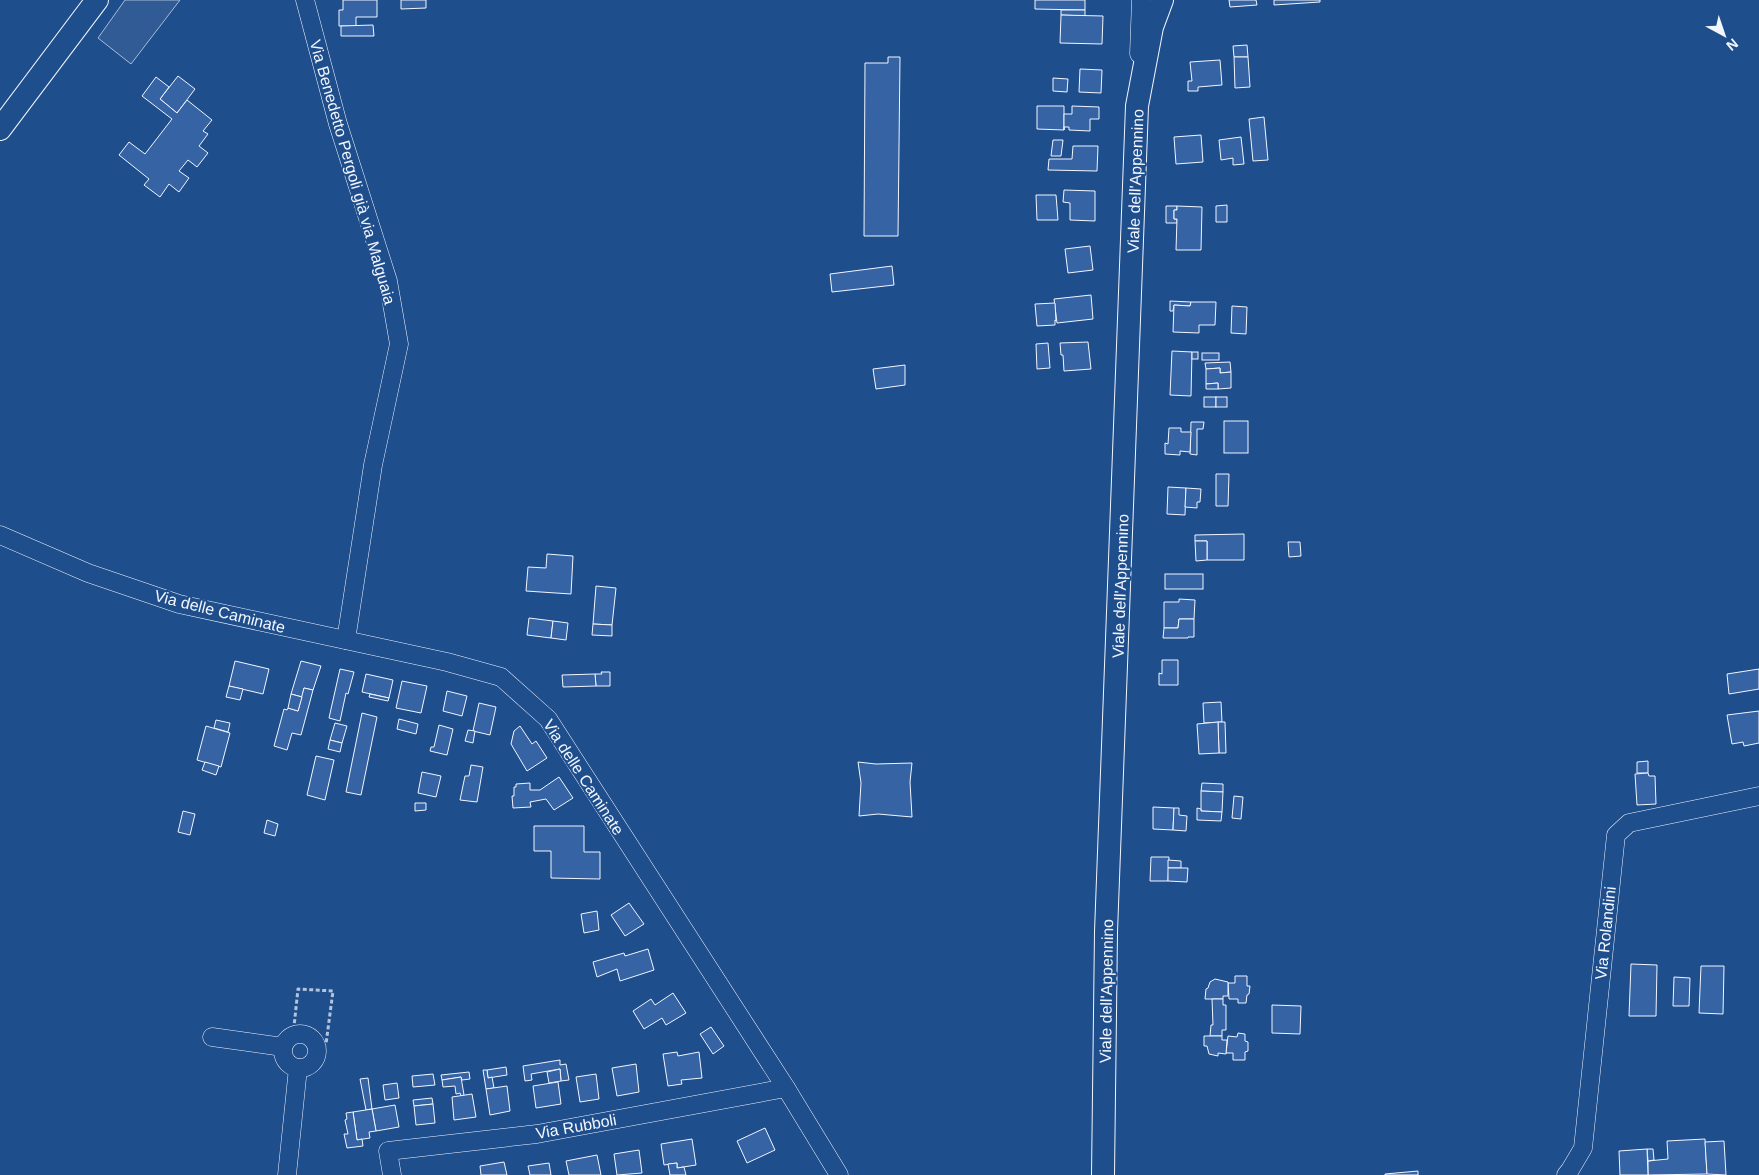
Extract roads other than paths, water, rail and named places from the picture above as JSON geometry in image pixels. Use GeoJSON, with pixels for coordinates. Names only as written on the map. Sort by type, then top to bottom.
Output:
{"type":"FeatureCollection","features":[{"type":"Feature","properties":{"kind":"main road"},"geometry":{"type":"LineString","coordinates":[[0,129],[97,0]]}},
{"type":"Feature","properties":{"kind":"main road","name":"Viale dell'Appennino"},"geometry":{"type":"LineString","coordinates":[[1103,1175],[1106,932],[1138,106],[1152,27],[1154,1]]}},
{"type":"Feature","properties":{"kind":"street","name":"Via Benedetto Pergoli già via Malguaia"},"geometry":{"type":"LineString","coordinates":[[305,0],[338,124],[388,281],[399,344],[373,465],[346,640]]}},
{"type":"Feature","properties":{"kind":"street","name":"Via delle Caminate"},"geometry":{"type":"LineString","coordinates":[[0,535],[88,573],[179,604],[447,662],[500,677],[548,719],[786,1088],[839,1175]]}},
{"type":"Feature","properties":{"kind":"street","name":"Via Rolandini"},"geometry":{"type":"LineString","coordinates":[[1566,1175],[1583,1148],[1616,835],[1628,823],[1759,796]]}},
{"type":"Feature","properties":{"kind":"street"},"geometry":{"type":"LineString","coordinates":[[300,1034],[311,1038],[315,1043],[316,1054],[311,1064],[298,1068],[285,1060],[283,1052],[288,1042],[300,1034]]}},
{"type":"Feature","properties":{"kind":"street"},"geometry":{"type":"LineString","coordinates":[[212,1037],[288,1042]]}},
{"type":"Feature","properties":{"kind":"street"},"geometry":{"type":"LineString","coordinates":[[287,1175],[298,1068]]}},
{"type":"Feature","properties":{"kind":"street","name":"Via Rubboli"},"geometry":{"type":"LineString","coordinates":[[392,1175],[388,1151],[536,1134],[786,1088]]}}]}
